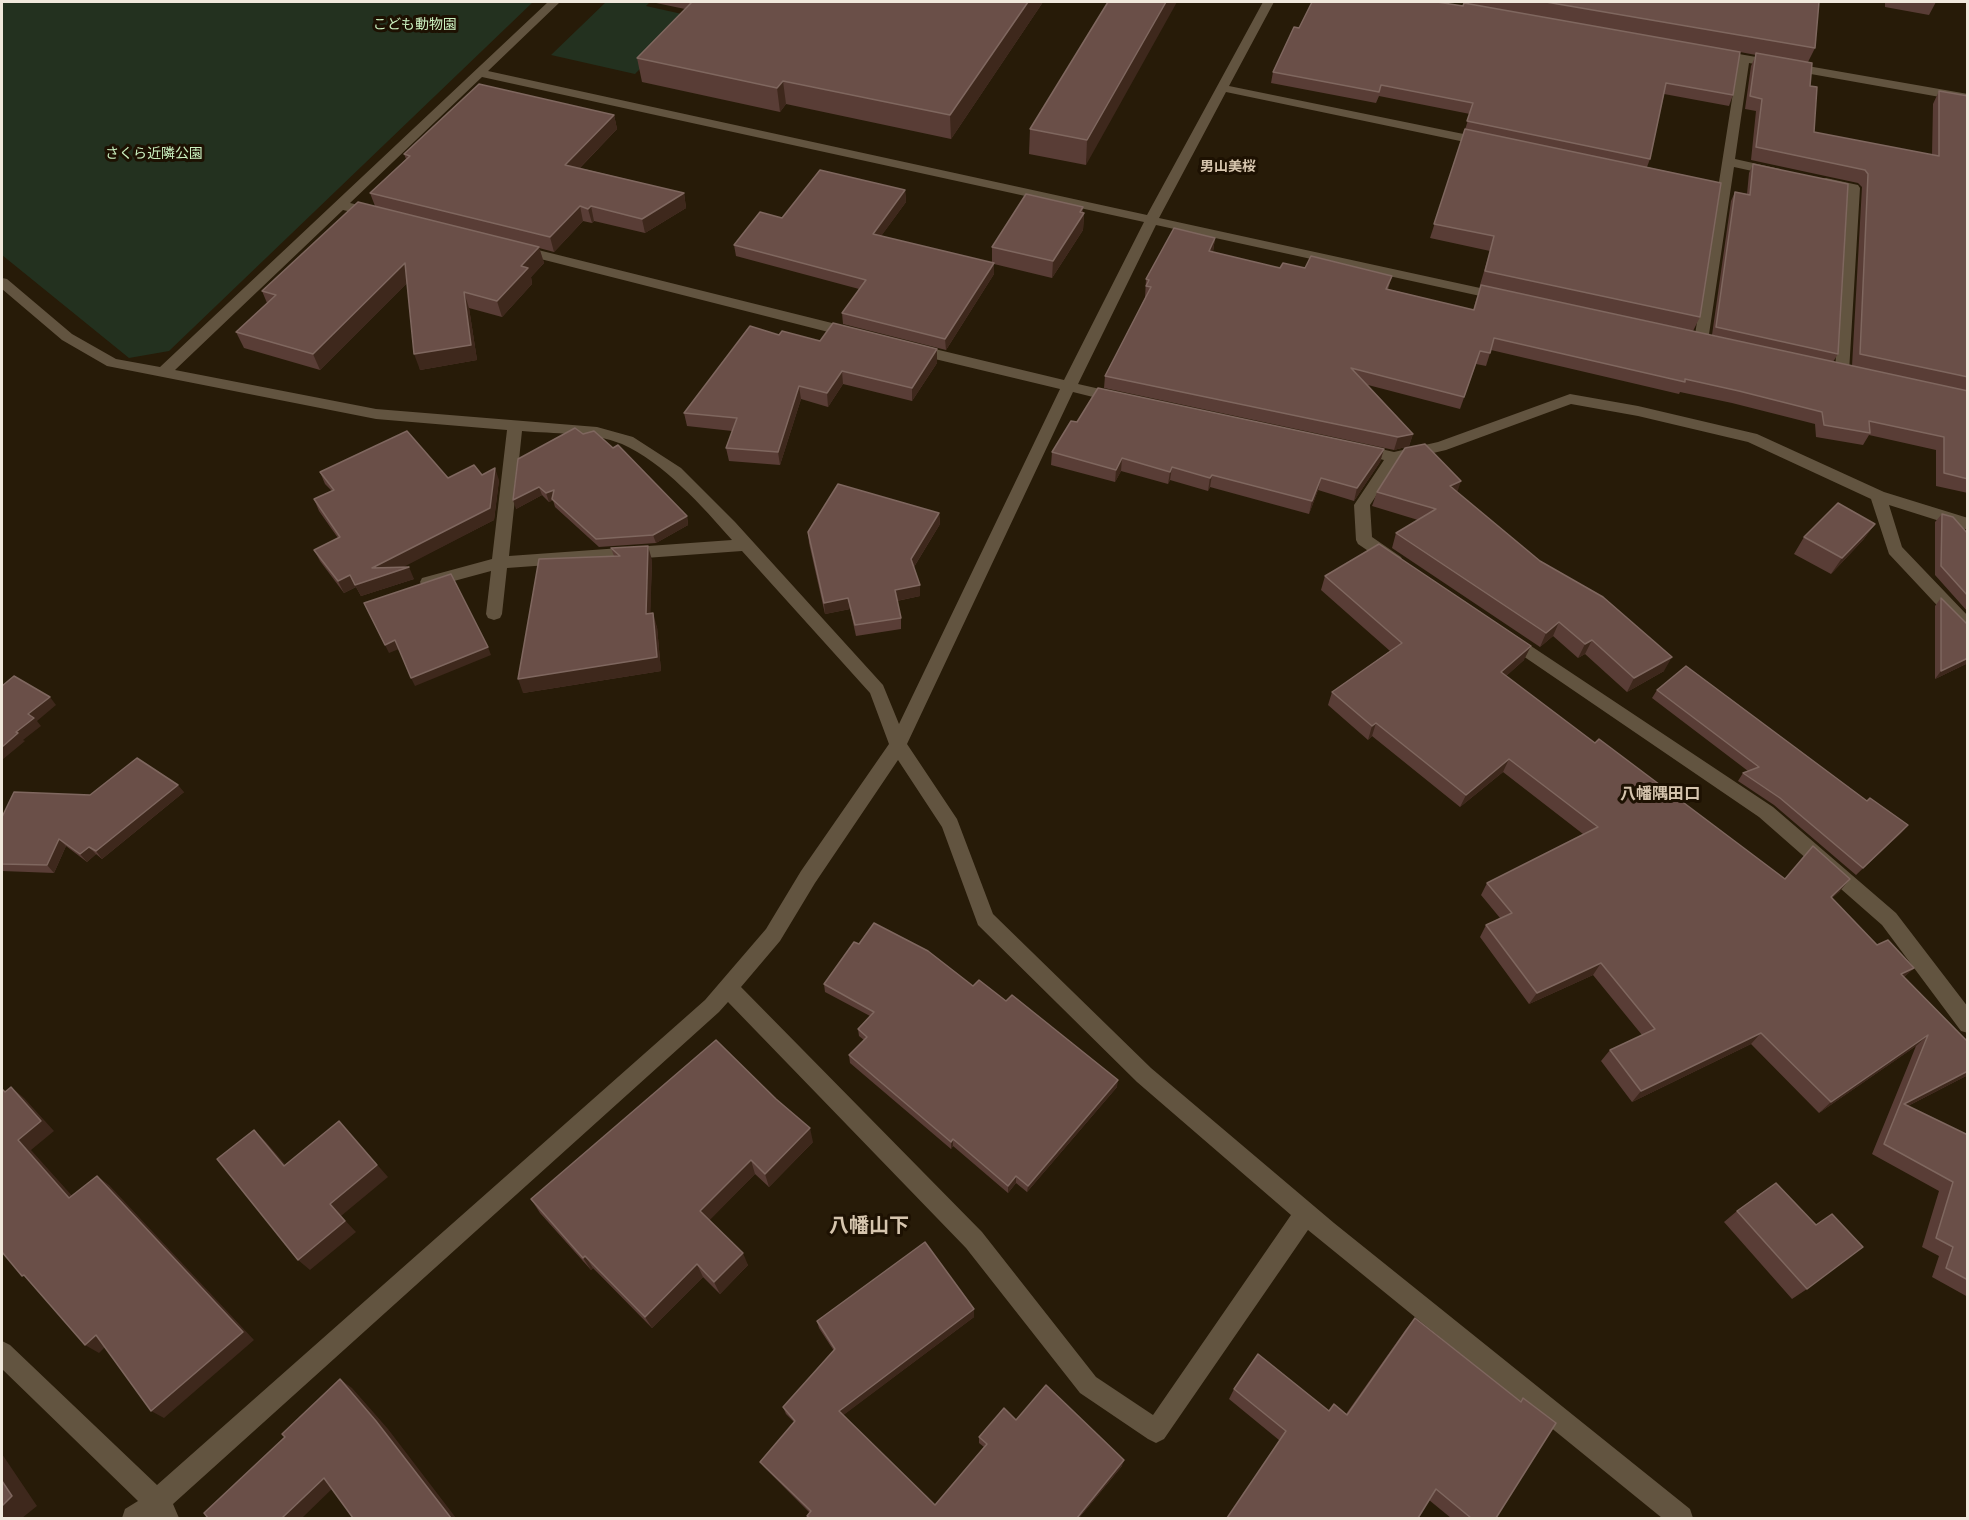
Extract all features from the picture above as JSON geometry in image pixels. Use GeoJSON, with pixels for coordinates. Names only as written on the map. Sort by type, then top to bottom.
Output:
{"type":"FeatureCollection","features":[{"type":"Feature","properties":{"kind":"street"},"geometry":{"type":"LineString","coordinates":[[162,374],[554,2]]}},
{"type":"Feature","properties":{"kind":"street"},"geometry":{"type":"LineString","coordinates":[[134,1518],[162,1510],[712,1006],[773,935],[808,877],[898,745],[1068,388],[1152,219],[1268,2]]}},
{"type":"Feature","properties":{"kind":"street"},"geometry":{"type":"LineString","coordinates":[[1699,50],[1968,98]]}},
{"type":"Feature","properties":{"kind":"street"},"geometry":{"type":"LineString","coordinates":[[1701,341],[1718,191],[1729,162],[1744,58]]}},
{"type":"Feature","properties":{"kind":"street"},"geometry":{"type":"LineString","coordinates":[[479,73],[1514,299]]}},
{"type":"Feature","properties":{"kind":"street"},"geometry":{"type":"LineString","coordinates":[[1222,88],[1502,146]]}},
{"type":"Feature","properties":{"kind":"street"},"geometry":{"type":"LineString","coordinates":[[1729,162],[1785,174]]}},
{"type":"Feature","properties":{"kind":"street"},"geometry":{"type":"LineString","coordinates":[[1808,179],[1853,188],[1842,372]]}},
{"type":"Feature","properties":{"kind":"street"},"geometry":{"type":"LineString","coordinates":[[340,205],[386,216]]}},
{"type":"Feature","properties":{"kind":"street"},"geometry":{"type":"LineString","coordinates":[[502,245],[860,335]]}},
{"type":"Feature","properties":{"kind":"street"},"geometry":{"type":"LineString","coordinates":[[2,282],[67,337],[112,363],[376,414],[597,432],[628,441],[676,472],[746,545],[877,690],[898,745],[950,824],[985,919],[1144,1075],[1306,1213],[1681,1518]]}},
{"type":"Feature","properties":{"kind":"street"},"geometry":{"type":"LineString","coordinates":[[895,344],[1068,388],[1126,400]]}},
{"type":"Feature","properties":{"kind":"street"},"geometry":{"type":"LineString","coordinates":[[1347,447],[1394,457],[1441,446],[1570,399],[1638,411],[1752,438],[1878,496],[1968,524]]}},
{"type":"Feature","properties":{"kind":"street"},"geometry":{"type":"LineString","coordinates":[[494,614],[502,562],[515,425]]}},
{"type":"Feature","properties":{"kind":"street"},"geometry":{"type":"LineString","coordinates":[[1394,457],[1362,505],[1364,540],[1412,573]]}},
{"type":"Feature","properties":{"kind":"street"},"geometry":{"type":"LineString","coordinates":[[1878,496],[1895,550],[1968,627]]}},
{"type":"Feature","properties":{"kind":"street"},"geometry":{"type":"LineString","coordinates":[[410,588],[502,562],[746,545]]}},
{"type":"Feature","properties":{"kind":"street"},"geometry":{"type":"LineString","coordinates":[[1499,631],[1766,812],[1889,919],[1968,1024]]}},
{"type":"Feature","properties":{"kind":"street"},"geometry":{"type":"LineString","coordinates":[[728,988],[974,1240],[1088,1385],[1155,1431],[1306,1213]]}},
{"type":"Feature","properties":{"kind":"street"},"geometry":{"type":"LineString","coordinates":[[2,1353],[162,1510]]}},
{"type":"Feature","properties":{"kind":"green space","name":"さくら近隣公園"},"geometry":{"type":"Polygon","coordinates":[[[2,2],[533,2],[169,351],[129,358],[2,255],[2,2]]]}},
{"type":"Feature","properties":{"kind":"green space"},"geometry":{"type":"Polygon","coordinates":[[[606,2],[650,2],[646,6],[691,16],[635,74],[551,55],[606,2]]]}},
{"type":"Feature","properties":{"kind":"building"},"geometry":{"type":"Polygon","coordinates":[[[692,2],[1028,2],[950,115],[783,81],[777,88],[637,58],[692,2]]]}},
{"type":"Feature","properties":{"kind":"building"},"geometry":{"type":"Polygon","coordinates":[[[1108,2],[1166,2],[1087,140],[1030,129],[1108,2]]]}},
{"type":"Feature","properties":{"kind":"building"},"geometry":{"type":"Polygon","coordinates":[[[1312,2],[1437,2],[1463,6],[1464,3],[1740,52],[1733,95],[1666,83],[1650,159],[1467,121],[1473,103],[1381,85],[1379,92],[1273,72],[1294,27],[1299,28],[1312,2]]]}},
{"type":"Feature","properties":{"kind":"building"},"geometry":{"type":"Polygon","coordinates":[[[1546,2],[1819,2],[1815,48],[1546,2]]]}},
{"type":"Feature","properties":{"kind":"building"},"geometry":{"type":"Polygon","coordinates":[[[1756,53],[1812,63],[1810,86],[1817,87],[1814,132],[1939,156],[1939,91],[1968,96],[1968,377],[1860,354],[1868,174],[1865,170],[1756,147],[1762,99],[1750,96],[1756,53]]]}},
{"type":"Feature","properties":{"kind":"building"},"geometry":{"type":"Polygon","coordinates":[[[479,84],[614,115],[565,165],[684,193],[642,219],[591,206],[588,209],[580,206],[550,237],[370,193],[410,156],[404,154],[479,84]]]}},
{"type":"Feature","properties":{"kind":"building"},"geometry":{"type":"Polygon","coordinates":[[[1465,129],[1721,183],[1700,317],[1485,271],[1494,236],[1434,224],[1465,129]]]}},
{"type":"Feature","properties":{"kind":"building"},"geometry":{"type":"Polygon","coordinates":[[[1753,164],[1848,184],[1838,354],[1716,327],[1735,192],[1750,195],[1753,164]]]}},
{"type":"Feature","properties":{"kind":"building"},"geometry":{"type":"Polygon","coordinates":[[[820,170],[905,190],[873,234],[994,263],[945,339],[842,313],[866,280],[734,245],[760,212],[782,218],[820,170]]]}},
{"type":"Feature","properties":{"kind":"building"},"geometry":{"type":"Polygon","coordinates":[[[1026,194],[1083,207],[1080,212],[1084,213],[1053,261],[992,247],[1026,194]]]}},
{"type":"Feature","properties":{"kind":"building"},"geometry":{"type":"Polygon","coordinates":[[[358,202],[539,247],[521,266],[528,268],[497,301],[464,292],[471,345],[414,354],[405,263],[313,354],[236,332],[276,295],[262,291],[358,202]]]}},
{"type":"Feature","properties":{"kind":"building"},"geometry":{"type":"Polygon","coordinates":[[[1174,228],[1215,238],[1209,251],[1280,268],[1283,263],[1305,268],[1311,256],[1392,276],[1386,289],[1474,310],[1481,285],[1968,391],[1968,479],[1944,473],[1944,437],[1869,421],[1870,433],[1824,425],[1822,412],[1739,391],[1685,379],[1685,382],[1494,338],[1490,353],[1480,351],[1464,397],[1351,368],[1413,434],[1398,437],[1105,376],[1151,287],[1146,286],[1149,280],[1146,279],[1174,228]]]}},
{"type":"Feature","properties":{"kind":"building"},"geometry":{"type":"Polygon","coordinates":[[[833,323],[937,349],[912,388],[842,371],[827,393],[799,386],[778,452],[726,448],[737,418],[684,413],[750,326],[779,335],[782,331],[820,341],[833,323]]]}},
{"type":"Feature","properties":{"kind":"building"},"geometry":{"type":"Polygon","coordinates":[[[1098,388],[1384,449],[1357,488],[1321,478],[1312,501],[1172,467],[1170,472],[1122,458],[1116,470],[1052,452],[1071,421],[1077,422],[1098,388]]]}},
{"type":"Feature","properties":{"kind":"building"},"geometry":{"type":"Polygon","coordinates":[[[575,428],[583,434],[594,431],[613,448],[618,445],[687,516],[653,535],[596,539],[552,499],[554,490],[546,493],[539,487],[513,500],[518,459],[575,428]]]}},
{"type":"Feature","properties":{"kind":"building"},"geometry":{"type":"Polygon","coordinates":[[[407,431],[448,478],[474,465],[482,475],[495,468],[490,508],[372,568],[409,567],[355,585],[350,575],[338,581],[314,550],[340,537],[314,499],[334,490],[320,472],[407,431]]]}},
{"type":"Feature","properties":{"kind":"building"},"geometry":{"type":"Polygon","coordinates":[[[1425,444],[1461,481],[1450,486],[1540,561],[1603,597],[1672,657],[1634,678],[1592,640],[1585,644],[1559,622],[1546,633],[1396,533],[1436,509],[1377,492],[1405,448],[1425,444]]]}},
{"type":"Feature","properties":{"kind":"building"},"geometry":{"type":"Polygon","coordinates":[[[838,484],[939,513],[911,559],[920,585],[895,590],[901,618],[855,625],[848,598],[824,603],[808,532],[838,484]]]}},
{"type":"Feature","properties":{"kind":"building"},"geometry":{"type":"Polygon","coordinates":[[[1838,503],[1875,524],[1842,558],[1804,537],[1838,503]]]}},
{"type":"Feature","properties":{"kind":"building"},"geometry":{"type":"Polygon","coordinates":[[[1942,514],[1953,517],[1968,534],[1968,596],[1941,566],[1942,514]]]}},
{"type":"Feature","properties":{"kind":"building"},"geometry":{"type":"Polygon","coordinates":[[[1379,544],[1531,646],[1501,672],[1595,743],[1599,739],[1785,879],[1813,846],[1850,879],[1831,897],[1877,945],[1888,940],[1914,968],[1901,974],[1968,1042],[1968,1071],[1904,1104],[1968,1135],[1968,1280],[1946,1268],[1953,1247],[1936,1238],[1953,1182],[1884,1144],[1928,1035],[1831,1102],[1761,1033],[1641,1091],[1610,1050],[1655,1029],[1601,963],[1537,993],[1486,925],[1512,913],[1487,883],[1598,827],[1509,759],[1466,795],[1376,723],[1372,726],[1332,692],[1402,643],[1325,576],[1379,544]]]}},
{"type":"Feature","properties":{"kind":"building"},"geometry":{"type":"Polygon","coordinates":[[[648,546],[646,614],[653,613],[657,657],[518,679],[539,559],[620,556],[611,548],[648,546]]]}},
{"type":"Feature","properties":{"kind":"building"},"geometry":{"type":"Polygon","coordinates":[[[451,574],[488,647],[411,678],[395,640],[385,645],[364,603],[451,574]]]}},
{"type":"Feature","properties":{"kind":"building"},"geometry":{"type":"Polygon","coordinates":[[[1941,598],[1968,625],[1968,658],[1941,671],[1941,598]]]}},
{"type":"Feature","properties":{"kind":"building"},"geometry":{"type":"Polygon","coordinates":[[[1686,666],[1867,801],[1870,798],[1908,825],[1863,868],[1780,798],[1743,773],[1759,767],[1657,690],[1686,666]]]}},
{"type":"Feature","properties":{"kind":"building"},"geometry":{"type":"Polygon","coordinates":[[[14,676],[50,697],[28,714],[34,718],[2,747],[2,686],[14,676]]]}},
{"type":"Feature","properties":{"kind":"building"},"geometry":{"type":"Polygon","coordinates":[[[137,758],[178,785],[96,851],[89,847],[80,854],[59,839],[47,865],[2,864],[2,817],[14,792],[90,795],[137,758]]]}},
{"type":"Feature","properties":{"kind":"building"},"geometry":{"type":"Polygon","coordinates":[[[874,923],[928,951],[973,986],[979,980],[1006,1001],[1012,995],[1118,1080],[1028,1186],[1016,1176],[1008,1186],[953,1139],[951,1142],[849,1055],[867,1037],[858,1029],[874,1012],[824,984],[854,942],[859,944],[874,923]]]}},
{"type":"Feature","properties":{"kind":"building"},"geometry":{"type":"Polygon","coordinates":[[[716,1040],[776,1099],[810,1128],[765,1174],[751,1160],[700,1211],[743,1253],[714,1282],[697,1264],[645,1317],[585,1256],[583,1258],[531,1199],[716,1040]]]}},
{"type":"Feature","properties":{"kind":"building"},"geometry":{"type":"Polygon","coordinates":[[[11,1087],[41,1121],[18,1140],[69,1198],[97,1176],[243,1332],[151,1411],[96,1335],[85,1345],[2,1252],[2,1089],[5,1092],[11,1087]]]}},
{"type":"Feature","properties":{"kind":"building"},"geometry":{"type":"Polygon","coordinates":[[[339,1121],[377,1165],[330,1204],[345,1221],[298,1260],[217,1159],[254,1130],[284,1166],[339,1121]]]}},
{"type":"Feature","properties":{"kind":"building"},"geometry":{"type":"Polygon","coordinates":[[[1776,1183],[1816,1225],[1832,1214],[1863,1247],[1807,1289],[1737,1211],[1776,1183]]]}},
{"type":"Feature","properties":{"kind":"building"},"geometry":{"type":"Polygon","coordinates":[[[925,1242],[974,1309],[839,1411],[935,1505],[987,1444],[979,1437],[1004,1408],[1016,1420],[1046,1385],[1124,1460],[1077,1518],[810,1518],[807,1516],[811,1511],[760,1462],[795,1421],[783,1407],[835,1349],[817,1321],[925,1242]]]}},
{"type":"Feature","properties":{"kind":"building"},"geometry":{"type":"Polygon","coordinates":[[[1415,1318],[1521,1402],[1523,1398],[1556,1423],[1496,1518],[1471,1518],[1436,1489],[1418,1518],[1227,1518],[1286,1431],[1234,1389],[1258,1354],[1329,1411],[1334,1404],[1347,1415],[1415,1318]]]}},
{"type":"Feature","properties":{"kind":"building"},"geometry":{"type":"Polygon","coordinates":[[[340,1379],[376,1421],[451,1518],[353,1518],[324,1478],[282,1518],[208,1518],[204,1513],[285,1437],[282,1434],[340,1379]]]}},
{"type":"Feature","properties":{"kind":"building"},"geometry":{"type":"Polygon","coordinates":[[[2,1481],[12,1496],[2,1506],[2,1481]]]}},
{"type":"Feature","properties":{"kind":"district","name":"男山美桜"},"geometry":{"type":"Point","coordinates":[1228,167]}},
{"type":"Feature","properties":{"kind":"district","name":"八幡隅田口"},"geometry":{"type":"Point","coordinates":[1660,795]}},
{"type":"Feature","properties":{"kind":"district","name":"八幡山下"},"geometry":{"type":"Point","coordinates":[869,1227]}},
{"type":"Feature","properties":{"kind":"park label","name":"こども動物園"},"geometry":{"type":"Point","coordinates":[415,25]}}]}
